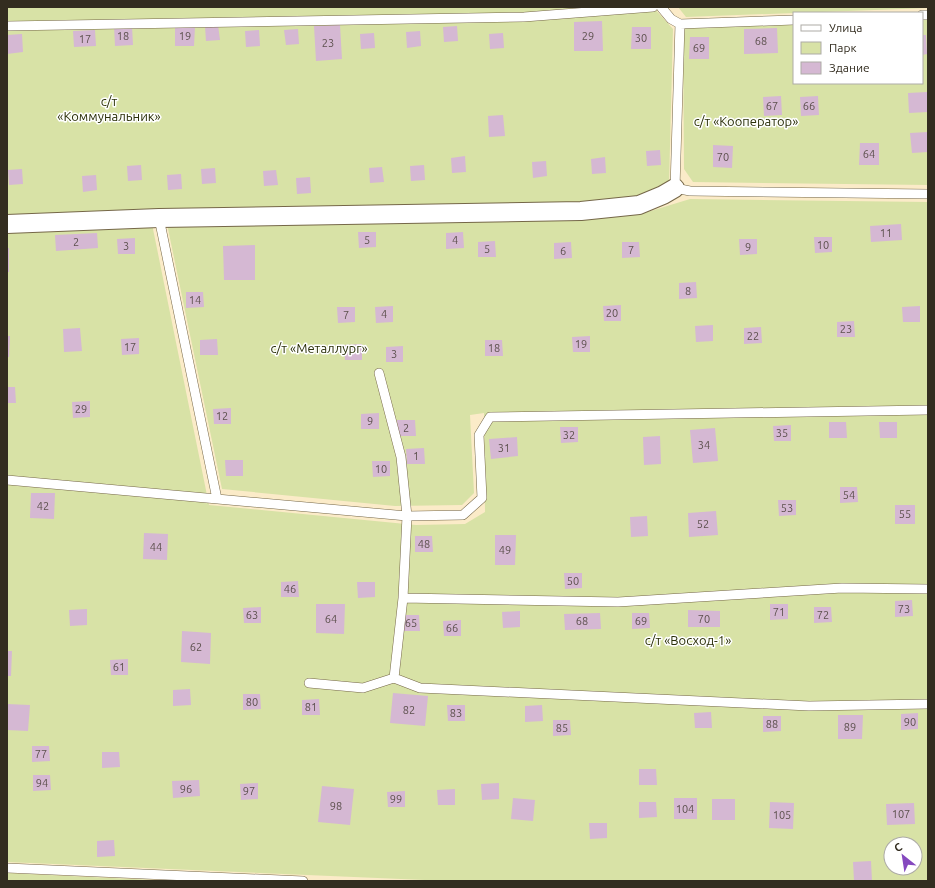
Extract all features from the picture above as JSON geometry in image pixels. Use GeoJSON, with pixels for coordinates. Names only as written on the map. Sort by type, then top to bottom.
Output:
{"type":"FeatureCollection","features":[{"type":"Feature","properties":{"kind":"street"},"geometry":{"type":"LineString","coordinates":[[7,224],[159,218],[581,211],[639,205],[676,188]]}},
{"type":"Feature","properties":{"kind":"lane"},"geometry":{"type":"LineString","coordinates":[[7,26],[524,17],[653,7]]}},
{"type":"Feature","properties":{"kind":"lane"},"geometry":{"type":"LineString","coordinates":[[661,7],[671,19],[680,24],[793,20]]}},
{"type":"Feature","properties":{"kind":"lane"},"geometry":{"type":"LineString","coordinates":[[680,24],[676,188],[690,190],[928,194]]}},
{"type":"Feature","properties":{"kind":"lane"},"geometry":{"type":"LineString","coordinates":[[159,218],[217,499]]}},
{"type":"Feature","properties":{"kind":"lane"},"geometry":{"type":"LineString","coordinates":[[379,373],[401,457],[407,516],[403,598],[394,678]]}},
{"type":"Feature","properties":{"kind":"lane"},"geometry":{"type":"LineString","coordinates":[[7,480],[407,516],[463,515],[482,498],[479,435],[490,418],[928,410]]}},
{"type":"Feature","properties":{"kind":"lane"},"geometry":{"type":"LineString","coordinates":[[403,598],[618,602],[842,588],[928,589]]}},
{"type":"Feature","properties":{"kind":"lane"},"geometry":{"type":"LineString","coordinates":[[309,683],[363,688],[394,678],[420,688],[808,706],[928,704]]}},
{"type":"Feature","properties":{"kind":"lane"},"geometry":{"type":"LineString","coordinates":[[7,868],[303,881]]}},
{"type":"Feature","properties":{"kind":"green space","name":"с/т «Коммунальник»"},"geometry":{"type":"Polygon","coordinates":[[[7,7],[653,7],[673,29],[669,185],[637,201],[168,209],[7,215],[7,7]]]}},
{"type":"Feature","properties":{"kind":"green space"},"geometry":{"type":"Polygon","coordinates":[[[678,7],[928,7],[928,8],[686,17],[678,7]]]}},
{"type":"Feature","properties":{"kind":"green space","name":"с/т «Кооператор»"},"geometry":{"type":"Polygon","coordinates":[[[923,18],[928,18],[928,185],[693,182],[684,169],[683,28],[793,24],[793,84],[923,84],[923,18]]]}},
{"type":"Feature","properties":{"kind":"green space","name":"с/т «Восход-1»"},"geometry":{"type":"Polygon","coordinates":[[[690,199],[928,202],[928,881],[448,881],[7,862],[7,231],[152,224],[209,505],[416,525],[465,524],[485,512],[484,413],[470,415],[474,493],[462,505],[395,506],[222,489],[167,224],[582,219],[641,214],[690,199]]]}},
{"type":"Feature","properties":{"kind":"green space"},"geometry":{"type":"Polygon","coordinates":[[[7,873],[176,881],[7,881],[7,873]]]}},
{"type":"Feature","properties":{"kind":"building"},"geometry":{"type":"Polygon","coordinates":[[[602,21],[603,51],[574,51],[574,22],[602,21]]]}},
{"type":"Feature","properties":{"kind":"building"},"geometry":{"type":"Polygon","coordinates":[[[218,25],[220,40],[206,41],[205,26],[218,25]]]}},
{"type":"Feature","properties":{"kind":"building"},"geometry":{"type":"Polygon","coordinates":[[[340,25],[342,59],[316,61],[314,26],[340,25]]]}},
{"type":"Feature","properties":{"kind":"building"},"geometry":{"type":"Polygon","coordinates":[[[114,26],[132,26],[133,45],[115,46],[114,26]]]}},
{"type":"Feature","properties":{"kind":"building"},"geometry":{"type":"Polygon","coordinates":[[[457,26],[458,41],[444,42],[443,27],[457,26]]]}},
{"type":"Feature","properties":{"kind":"building"},"geometry":{"type":"Polygon","coordinates":[[[175,27],[195,27],[194,46],[175,46],[175,27]]]}},
{"type":"Feature","properties":{"kind":"building"},"geometry":{"type":"Polygon","coordinates":[[[632,27],[651,27],[651,49],[631,49],[632,27]]]}},
{"type":"Feature","properties":{"kind":"building"},"geometry":{"type":"Polygon","coordinates":[[[777,28],[778,53],[744,54],[744,29],[777,28]]]}},
{"type":"Feature","properties":{"kind":"building"},"geometry":{"type":"Polygon","coordinates":[[[298,29],[299,44],[286,45],[284,30],[298,29]]]}},
{"type":"Feature","properties":{"kind":"building"},"geometry":{"type":"Polygon","coordinates":[[[95,30],[96,46],[74,47],[73,31],[95,30]]]}},
{"type":"Feature","properties":{"kind":"building"},"geometry":{"type":"Polygon","coordinates":[[[259,30],[260,46],[246,47],[245,31],[259,30]]]}},
{"type":"Feature","properties":{"kind":"building"},"geometry":{"type":"Polygon","coordinates":[[[420,31],[421,46],[407,48],[406,32],[420,31]]]}},
{"type":"Feature","properties":{"kind":"building"},"geometry":{"type":"Polygon","coordinates":[[[374,33],[375,48],[361,49],[360,34],[374,33]]]}},
{"type":"Feature","properties":{"kind":"building"},"geometry":{"type":"Polygon","coordinates":[[[503,33],[504,48],[490,49],[489,34],[503,33]]]}},
{"type":"Feature","properties":{"kind":"building"},"geometry":{"type":"Polygon","coordinates":[[[22,34],[23,52],[7,54],[7,35],[22,34]]]}},
{"type":"Feature","properties":{"kind":"building"},"geometry":{"type":"Polygon","coordinates":[[[923,35],[926,35],[927,54],[923,55],[923,35]]]}},
{"type":"Feature","properties":{"kind":"building"},"geometry":{"type":"Polygon","coordinates":[[[690,37],[709,37],[709,59],[689,59],[690,37]]]}},
{"type":"Feature","properties":{"kind":"building"},"geometry":{"type":"Polygon","coordinates":[[[927,92],[928,112],[909,113],[908,93],[927,92]]]}},
{"type":"Feature","properties":{"kind":"building"},"geometry":{"type":"Polygon","coordinates":[[[781,96],[782,115],[764,116],[763,97],[781,96]]]}},
{"type":"Feature","properties":{"kind":"building"},"geometry":{"type":"Polygon","coordinates":[[[818,96],[819,115],[801,116],[800,97],[818,96]]]}},
{"type":"Feature","properties":{"kind":"building"},"geometry":{"type":"Polygon","coordinates":[[[503,115],[505,136],[489,137],[488,116],[503,115]]]}},
{"type":"Feature","properties":{"kind":"building"},"geometry":{"type":"Polygon","coordinates":[[[928,132],[928,152],[912,153],[910,133],[928,132]]]}},
{"type":"Feature","properties":{"kind":"building"},"geometry":{"type":"Polygon","coordinates":[[[860,143],[879,143],[879,165],[859,165],[860,143]]]}},
{"type":"Feature","properties":{"kind":"building"},"geometry":{"type":"Polygon","coordinates":[[[713,145],[733,146],[732,168],[713,167],[713,145]]]}},
{"type":"Feature","properties":{"kind":"building"},"geometry":{"type":"Polygon","coordinates":[[[660,150],[661,165],[647,166],[646,151],[660,150]]]}},
{"type":"Feature","properties":{"kind":"building"},"geometry":{"type":"Polygon","coordinates":[[[465,156],[466,172],[452,173],[451,158],[465,156]]]}},
{"type":"Feature","properties":{"kind":"building"},"geometry":{"type":"Polygon","coordinates":[[[605,157],[606,173],[592,174],[591,159],[605,157]]]}},
{"type":"Feature","properties":{"kind":"building"},"geometry":{"type":"Polygon","coordinates":[[[546,161],[547,176],[533,178],[532,162],[546,161]]]}},
{"type":"Feature","properties":{"kind":"building"},"geometry":{"type":"Polygon","coordinates":[[[141,165],[142,180],[128,181],[127,166],[141,165]]]}},
{"type":"Feature","properties":{"kind":"building"},"geometry":{"type":"Polygon","coordinates":[[[424,165],[425,180],[411,181],[410,166],[424,165]]]}},
{"type":"Feature","properties":{"kind":"building"},"geometry":{"type":"Polygon","coordinates":[[[382,167],[384,182],[370,183],[369,168],[382,167]]]}},
{"type":"Feature","properties":{"kind":"building"},"geometry":{"type":"Polygon","coordinates":[[[215,168],[216,183],[202,184],[201,169],[215,168]]]}},
{"type":"Feature","properties":{"kind":"building"},"geometry":{"type":"Polygon","coordinates":[[[22,169],[23,184],[9,185],[8,170],[22,169]]]}},
{"type":"Feature","properties":{"kind":"building"},"geometry":{"type":"Polygon","coordinates":[[[276,170],[278,185],[264,186],[263,171],[276,170]]]}},
{"type":"Feature","properties":{"kind":"building"},"geometry":{"type":"Polygon","coordinates":[[[181,174],[182,189],[168,190],[167,175],[181,174]]]}},
{"type":"Feature","properties":{"kind":"building"},"geometry":{"type":"Polygon","coordinates":[[[96,175],[97,190],[83,192],[82,176],[96,175]]]}},
{"type":"Feature","properties":{"kind":"building"},"geometry":{"type":"Polygon","coordinates":[[[310,177],[311,193],[297,194],[296,178],[310,177]]]}},
{"type":"Feature","properties":{"kind":"building"},"geometry":{"type":"Polygon","coordinates":[[[901,224],[902,240],[871,242],[870,226],[901,224]]]}},
{"type":"Feature","properties":{"kind":"building"},"geometry":{"type":"Polygon","coordinates":[[[358,232],[376,232],[376,247],[359,248],[358,232]]]}},
{"type":"Feature","properties":{"kind":"building"},"geometry":{"type":"Polygon","coordinates":[[[463,232],[464,248],[446,249],[446,233],[463,232]]]}},
{"type":"Feature","properties":{"kind":"building"},"geometry":{"type":"Polygon","coordinates":[[[97,233],[98,248],[56,251],[55,235],[97,233]]]}},
{"type":"Feature","properties":{"kind":"building"},"geometry":{"type":"Polygon","coordinates":[[[814,237],[832,237],[832,252],[815,253],[814,237]]]}},
{"type":"Feature","properties":{"kind":"building"},"geometry":{"type":"Polygon","coordinates":[[[135,238],[135,254],[118,254],[117,239],[135,238]]]}},
{"type":"Feature","properties":{"kind":"building"},"geometry":{"type":"Polygon","coordinates":[[[739,239],[757,239],[757,254],[740,255],[739,239]]]}},
{"type":"Feature","properties":{"kind":"building"},"geometry":{"type":"Polygon","coordinates":[[[495,241],[496,257],[478,257],[478,242],[495,241]]]}},
{"type":"Feature","properties":{"kind":"building"},"geometry":{"type":"Polygon","coordinates":[[[571,242],[572,258],[554,259],[554,243],[571,242]]]}},
{"type":"Feature","properties":{"kind":"building"},"geometry":{"type":"Polygon","coordinates":[[[622,242],[639,242],[640,257],[622,258],[622,242]]]}},
{"type":"Feature","properties":{"kind":"building"},"geometry":{"type":"Polygon","coordinates":[[[255,245],[255,280],[224,280],[223,246],[255,245]]]}},
{"type":"Feature","properties":{"kind":"building"},"geometry":{"type":"Polygon","coordinates":[[[7,248],[9,248],[9,272],[7,272],[7,248]]]}},
{"type":"Feature","properties":{"kind":"building"},"geometry":{"type":"Polygon","coordinates":[[[696,282],[697,298],[679,299],[679,283],[696,282]]]}},
{"type":"Feature","properties":{"kind":"building"},"geometry":{"type":"Polygon","coordinates":[[[186,292],[203,292],[204,307],[186,308],[186,292]]]}},
{"type":"Feature","properties":{"kind":"building"},"geometry":{"type":"Polygon","coordinates":[[[621,305],[621,321],[604,321],[603,306],[621,305]]]}},
{"type":"Feature","properties":{"kind":"building"},"geometry":{"type":"Polygon","coordinates":[[[393,306],[393,322],[376,323],[375,307],[393,306]]]}},
{"type":"Feature","properties":{"kind":"building"},"geometry":{"type":"Polygon","coordinates":[[[920,306],[920,322],[903,322],[902,307],[920,306]]]}},
{"type":"Feature","properties":{"kind":"building"},"geometry":{"type":"Polygon","coordinates":[[[337,307],[355,307],[355,322],[338,323],[337,307]]]}},
{"type":"Feature","properties":{"kind":"building"},"geometry":{"type":"Polygon","coordinates":[[[854,321],[855,337],[837,337],[837,322],[854,321]]]}},
{"type":"Feature","properties":{"kind":"building"},"geometry":{"type":"Polygon","coordinates":[[[713,325],[713,341],[696,342],[695,326],[713,325]]]}},
{"type":"Feature","properties":{"kind":"building"},"geometry":{"type":"Polygon","coordinates":[[[761,327],[762,343],[744,344],[744,328],[761,327]]]}},
{"type":"Feature","properties":{"kind":"building"},"geometry":{"type":"Polygon","coordinates":[[[80,328],[82,351],[64,352],[63,329],[80,328]]]}},
{"type":"Feature","properties":{"kind":"building"},"geometry":{"type":"Polygon","coordinates":[[[7,336],[10,336],[9,357],[7,357],[7,336]]]}},
{"type":"Feature","properties":{"kind":"building"},"geometry":{"type":"Polygon","coordinates":[[[590,336],[590,352],[573,352],[572,337],[590,336]]]}},
{"type":"Feature","properties":{"kind":"building"},"geometry":{"type":"Polygon","coordinates":[[[139,338],[139,354],[122,355],[121,339],[139,338]]]}},
{"type":"Feature","properties":{"kind":"building"},"geometry":{"type":"Polygon","coordinates":[[[217,339],[218,355],[200,355],[200,340],[217,339]]]}},
{"type":"Feature","properties":{"kind":"building"},"geometry":{"type":"Polygon","coordinates":[[[485,340],[502,340],[503,356],[485,356],[485,340]]]}},
{"type":"Feature","properties":{"kind":"building"},"geometry":{"type":"Polygon","coordinates":[[[362,344],[362,360],[345,360],[344,345],[362,344]]]}},
{"type":"Feature","properties":{"kind":"building"},"geometry":{"type":"Polygon","coordinates":[[[403,346],[403,362],[386,362],[386,347],[403,346]]]}},
{"type":"Feature","properties":{"kind":"building"},"geometry":{"type":"Polygon","coordinates":[[[7,387],[15,387],[16,403],[7,403],[7,387]]]}},
{"type":"Feature","properties":{"kind":"building"},"geometry":{"type":"Polygon","coordinates":[[[90,401],[90,417],[73,418],[72,402],[90,401]]]}},
{"type":"Feature","properties":{"kind":"building"},"geometry":{"type":"Polygon","coordinates":[[[231,408],[231,424],[214,424],[213,409],[231,408]]]}},
{"type":"Feature","properties":{"kind":"building"},"geometry":{"type":"Polygon","coordinates":[[[379,413],[379,429],[361,429],[361,414],[379,413]]]}},
{"type":"Feature","properties":{"kind":"building"},"geometry":{"type":"Polygon","coordinates":[[[397,420],[415,420],[416,436],[398,436],[397,420]]]}},
{"type":"Feature","properties":{"kind":"building"},"geometry":{"type":"Polygon","coordinates":[[[829,422],[846,422],[847,438],[829,438],[829,422]]]}},
{"type":"Feature","properties":{"kind":"building"},"geometry":{"type":"Polygon","coordinates":[[[879,422],[897,422],[897,438],[880,438],[879,422]]]}},
{"type":"Feature","properties":{"kind":"building"},"geometry":{"type":"Polygon","coordinates":[[[791,425],[791,441],[774,441],[773,426],[791,425]]]}},
{"type":"Feature","properties":{"kind":"building"},"geometry":{"type":"Polygon","coordinates":[[[560,427],[578,427],[578,442],[561,443],[560,427]]]}},
{"type":"Feature","properties":{"kind":"building"},"geometry":{"type":"Polygon","coordinates":[[[715,428],[718,461],[693,463],[690,430],[715,428]]]}},
{"type":"Feature","properties":{"kind":"building"},"geometry":{"type":"Polygon","coordinates":[[[660,436],[661,464],[644,465],[643,437],[660,436]]]}},
{"type":"Feature","properties":{"kind":"building"},"geometry":{"type":"Polygon","coordinates":[[[517,437],[518,456],[491,459],[489,439],[517,437]]]}},
{"type":"Feature","properties":{"kind":"building"},"geometry":{"type":"Polygon","coordinates":[[[424,448],[425,464],[407,464],[406,449],[424,448]]]}},
{"type":"Feature","properties":{"kind":"building"},"geometry":{"type":"Polygon","coordinates":[[[225,460],[243,460],[243,476],[226,476],[225,460]]]}},
{"type":"Feature","properties":{"kind":"building"},"geometry":{"type":"Polygon","coordinates":[[[372,461],[390,461],[390,476],[373,477],[372,461]]]}},
{"type":"Feature","properties":{"kind":"building"},"geometry":{"type":"Polygon","coordinates":[[[840,487],[857,487],[858,502],[840,503],[840,487]]]}},
{"type":"Feature","properties":{"kind":"building"},"geometry":{"type":"Polygon","coordinates":[[[31,493],[55,493],[54,519],[30,518],[31,493]]]}},
{"type":"Feature","properties":{"kind":"building"},"geometry":{"type":"Polygon","coordinates":[[[778,500],[796,500],[796,515],[779,516],[778,500]]]}},
{"type":"Feature","properties":{"kind":"building"},"geometry":{"type":"Polygon","coordinates":[[[895,505],[915,505],[915,524],[895,524],[895,505]]]}},
{"type":"Feature","properties":{"kind":"building"},"geometry":{"type":"Polygon","coordinates":[[[716,511],[718,535],[689,537],[688,513],[716,511]]]}},
{"type":"Feature","properties":{"kind":"building"},"geometry":{"type":"Polygon","coordinates":[[[647,516],[648,536],[631,537],[630,517],[647,516]]]}},
{"type":"Feature","properties":{"kind":"building"},"geometry":{"type":"Polygon","coordinates":[[[144,533],[168,534],[167,560],[143,559],[144,533]]]}},
{"type":"Feature","properties":{"kind":"building"},"geometry":{"type":"Polygon","coordinates":[[[495,535],[516,535],[515,565],[495,565],[495,535]]]}},
{"type":"Feature","properties":{"kind":"building"},"geometry":{"type":"Polygon","coordinates":[[[415,536],[432,536],[433,552],[415,552],[415,536]]]}},
{"type":"Feature","properties":{"kind":"building"},"geometry":{"type":"Polygon","coordinates":[[[564,573],[582,573],[582,588],[565,589],[564,573]]]}},
{"type":"Feature","properties":{"kind":"building"},"geometry":{"type":"Polygon","coordinates":[[[298,581],[299,597],[281,597],[281,582],[298,581]]]}},
{"type":"Feature","properties":{"kind":"building"},"geometry":{"type":"Polygon","coordinates":[[[357,582],[375,582],[375,597],[358,598],[357,582]]]}},
{"type":"Feature","properties":{"kind":"building"},"geometry":{"type":"Polygon","coordinates":[[[912,600],[913,616],[895,617],[895,601],[912,600]]]}},
{"type":"Feature","properties":{"kind":"building"},"geometry":{"type":"Polygon","coordinates":[[[316,604],[345,604],[344,634],[316,633],[316,604]]]}},
{"type":"Feature","properties":{"kind":"building"},"geometry":{"type":"Polygon","coordinates":[[[770,604],[788,604],[788,619],[770,620],[770,604]]]}},
{"type":"Feature","properties":{"kind":"building"},"geometry":{"type":"Polygon","coordinates":[[[261,607],[261,623],[244,623],[243,608],[261,607]]]}},
{"type":"Feature","properties":{"kind":"building"},"geometry":{"type":"Polygon","coordinates":[[[814,607],[831,607],[832,622],[814,623],[814,607]]]}},
{"type":"Feature","properties":{"kind":"building"},"geometry":{"type":"Polygon","coordinates":[[[87,609],[87,625],[70,626],[69,610],[87,609]]]}},
{"type":"Feature","properties":{"kind":"building"},"geometry":{"type":"Polygon","coordinates":[[[688,610],[720,611],[720,627],[688,627],[688,610]]]}},
{"type":"Feature","properties":{"kind":"building"},"geometry":{"type":"Polygon","coordinates":[[[520,611],[520,627],[503,628],[502,612],[520,611]]]}},
{"type":"Feature","properties":{"kind":"building"},"geometry":{"type":"Polygon","coordinates":[[[600,613],[601,629],[565,630],[564,614],[600,613]]]}},
{"type":"Feature","properties":{"kind":"building"},"geometry":{"type":"Polygon","coordinates":[[[632,613],[649,613],[650,628],[632,629],[632,613]]]}},
{"type":"Feature","properties":{"kind":"building"},"geometry":{"type":"Polygon","coordinates":[[[402,615],[419,615],[420,631],[402,631],[402,615]]]}},
{"type":"Feature","properties":{"kind":"building"},"geometry":{"type":"Polygon","coordinates":[[[461,620],[461,636],[444,636],[443,621],[461,620]]]}},
{"type":"Feature","properties":{"kind":"building"},"geometry":{"type":"Polygon","coordinates":[[[182,631],[211,633],[210,664],[181,662],[182,631]]]}},
{"type":"Feature","properties":{"kind":"building"},"geometry":{"type":"Polygon","coordinates":[[[7,651],[12,651],[11,676],[7,676],[7,651]]]}},
{"type":"Feature","properties":{"kind":"building"},"geometry":{"type":"Polygon","coordinates":[[[128,659],[128,675],[111,675],[110,660],[128,659]]]}},
{"type":"Feature","properties":{"kind":"building"},"geometry":{"type":"Polygon","coordinates":[[[190,689],[191,705],[173,706],[173,690],[190,689]]]}},
{"type":"Feature","properties":{"kind":"building"},"geometry":{"type":"Polygon","coordinates":[[[393,693],[428,696],[425,726],[390,723],[393,693]]]}},
{"type":"Feature","properties":{"kind":"building"},"geometry":{"type":"Polygon","coordinates":[[[243,694],[260,694],[261,709],[243,710],[243,694]]]}},
{"type":"Feature","properties":{"kind":"building"},"geometry":{"type":"Polygon","coordinates":[[[319,699],[320,715],[302,715],[302,700],[319,699]]]}},
{"type":"Feature","properties":{"kind":"building"},"geometry":{"type":"Polygon","coordinates":[[[7,704],[30,705],[28,731],[7,730],[7,704]]]}},
{"type":"Feature","properties":{"kind":"building"},"geometry":{"type":"Polygon","coordinates":[[[447,705],[465,705],[465,721],[448,721],[447,705]]]}},
{"type":"Feature","properties":{"kind":"building"},"geometry":{"type":"Polygon","coordinates":[[[542,705],[543,721],[525,722],[525,706],[542,705]]]}},
{"type":"Feature","properties":{"kind":"building"},"geometry":{"type":"Polygon","coordinates":[[[711,712],[712,728],[695,728],[694,713],[711,712]]]}},
{"type":"Feature","properties":{"kind":"building"},"geometry":{"type":"Polygon","coordinates":[[[918,713],[918,729],[901,730],[901,714],[918,713]]]}},
{"type":"Feature","properties":{"kind":"building"},"geometry":{"type":"Polygon","coordinates":[[[838,715],[863,715],[862,739],[838,739],[838,715]]]}},
{"type":"Feature","properties":{"kind":"building"},"geometry":{"type":"Polygon","coordinates":[[[763,716],[781,716],[781,731],[763,732],[763,716]]]}},
{"type":"Feature","properties":{"kind":"building"},"geometry":{"type":"Polygon","coordinates":[[[553,720],[570,720],[571,735],[553,736],[553,720]]]}},
{"type":"Feature","properties":{"kind":"building"},"geometry":{"type":"Polygon","coordinates":[[[32,746],[49,746],[50,761],[32,762],[32,746]]]}},
{"type":"Feature","properties":{"kind":"building"},"geometry":{"type":"Polygon","coordinates":[[[102,752],[119,752],[120,767],[102,768],[102,752]]]}},
{"type":"Feature","properties":{"kind":"building"},"geometry":{"type":"Polygon","coordinates":[[[639,769],[656,769],[657,785],[639,785],[639,769]]]}},
{"type":"Feature","properties":{"kind":"building"},"geometry":{"type":"Polygon","coordinates":[[[33,775],[50,775],[51,790],[33,791],[33,775]]]}},
{"type":"Feature","properties":{"kind":"building"},"geometry":{"type":"Polygon","coordinates":[[[199,780],[200,796],[173,798],[172,781],[199,780]]]}},
{"type":"Feature","properties":{"kind":"building"},"geometry":{"type":"Polygon","coordinates":[[[258,783],[258,799],[241,800],[240,784],[258,783]]]}},
{"type":"Feature","properties":{"kind":"building"},"geometry":{"type":"Polygon","coordinates":[[[499,783],[499,799],[482,800],[481,784],[499,783]]]}},
{"type":"Feature","properties":{"kind":"building"},"geometry":{"type":"Polygon","coordinates":[[[322,786],[354,789],[350,825],[318,822],[322,786]]]}},
{"type":"Feature","properties":{"kind":"building"},"geometry":{"type":"Polygon","coordinates":[[[455,789],[455,805],[438,805],[437,790],[455,789]]]}},
{"type":"Feature","properties":{"kind":"building"},"geometry":{"type":"Polygon","coordinates":[[[405,791],[405,807],[388,807],[387,792],[405,791]]]}},
{"type":"Feature","properties":{"kind":"building"},"geometry":{"type":"Polygon","coordinates":[[[513,798],[535,800],[533,821],[511,819],[513,798]]]}},
{"type":"Feature","properties":{"kind":"building"},"geometry":{"type":"Polygon","coordinates":[[[674,798],[697,798],[697,819],[674,819],[674,798]]]}},
{"type":"Feature","properties":{"kind":"building"},"geometry":{"type":"Polygon","coordinates":[[[712,799],[735,799],[735,820],[712,820],[712,799]]]}},
{"type":"Feature","properties":{"kind":"building"},"geometry":{"type":"Polygon","coordinates":[[[639,802],[656,802],[657,817],[639,818],[639,802]]]}},
{"type":"Feature","properties":{"kind":"building"},"geometry":{"type":"Polygon","coordinates":[[[770,802],[794,803],[793,829],[769,828],[770,802]]]}},
{"type":"Feature","properties":{"kind":"building"},"geometry":{"type":"Polygon","coordinates":[[[914,803],[915,824],[887,825],[886,804],[914,803]]]}},
{"type":"Feature","properties":{"kind":"building"},"geometry":{"type":"Polygon","coordinates":[[[589,823],[607,823],[607,838],[590,839],[589,823]]]}},
{"type":"Feature","properties":{"kind":"building"},"geometry":{"type":"Polygon","coordinates":[[[114,840],[115,856],[97,857],[97,841],[114,840]]]}},
{"type":"Feature","properties":{"kind":"building"},"geometry":{"type":"Polygon","coordinates":[[[871,861],[872,881],[854,881],[853,862],[871,861]]]}},
{"type":"Feature","properties":{"kind":"park label","name":"с/т «Металлург»"},"geometry":{"type":"Point","coordinates":[319,348]}}]}
